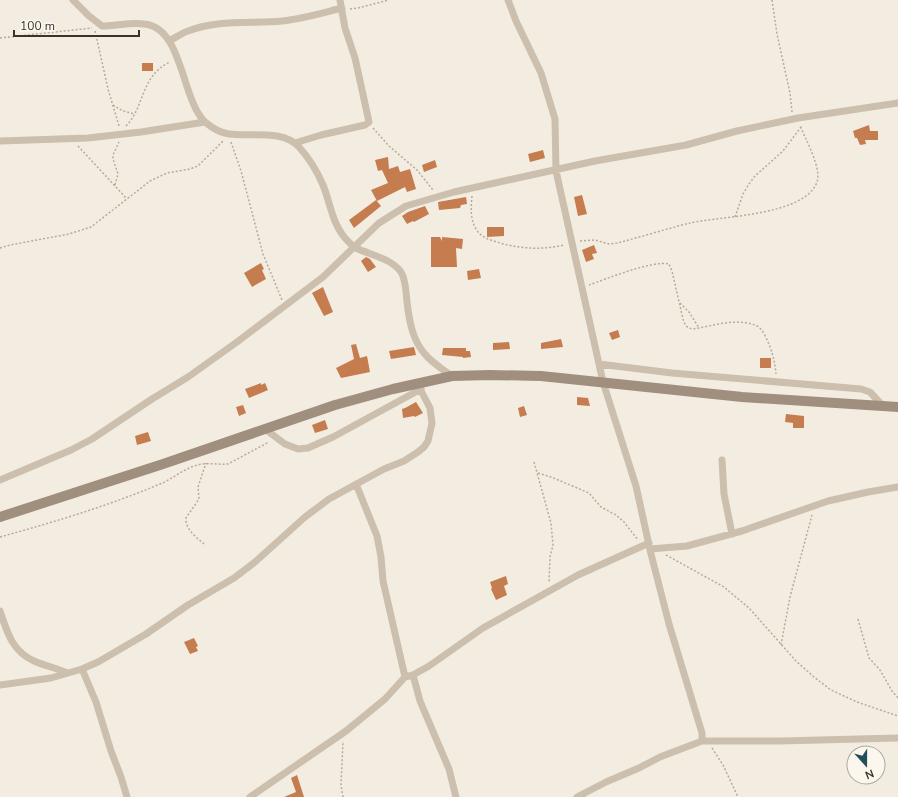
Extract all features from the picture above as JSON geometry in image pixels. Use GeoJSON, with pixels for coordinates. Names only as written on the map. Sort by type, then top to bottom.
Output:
{"type":"FeatureCollection","features":[{"type":"Feature","properties":{"kind":"main road"},"geometry":{"type":"LineString","coordinates":[[0,517],[163,464],[335,405],[419,386],[452,376],[542,376],[742,397],[898,408]]}},
{"type":"Feature","properties":{"kind":"street"},"geometry":{"type":"LineString","coordinates":[[73,0],[89,16],[102,26],[145,24],[163,32],[170,41],[195,106],[205,122],[219,131],[229,135],[262,135],[279,137],[295,143],[317,172],[338,227],[344,237],[354,247],[391,264],[401,273],[409,317],[418,344],[429,359],[452,376]]}},
{"type":"Feature","properties":{"kind":"street"},"geometry":{"type":"LineString","coordinates":[[295,143],[308,138],[365,125],[369,122],[355,58],[345,28],[340,0]]}},
{"type":"Feature","properties":{"kind":"street"},"geometry":{"type":"LineString","coordinates":[[508,0],[516,21],[541,73],[555,119],[556,171],[603,382],[636,486],[649,546],[670,624],[705,741]]}},
{"type":"Feature","properties":{"kind":"street"},"geometry":{"type":"LineString","coordinates":[[170,41],[187,31],[204,26],[286,20],[342,8]]}},
{"type":"Feature","properties":{"kind":"street"},"geometry":{"type":"LineString","coordinates":[[0,480],[71,450],[92,439],[214,359],[323,278],[379,223],[406,206],[438,196],[473,188],[556,171],[595,161],[686,145],[737,131],[794,119],[898,103]]}},
{"type":"Feature","properties":{"kind":"street"},"geometry":{"type":"LineString","coordinates":[[0,141],[71,139],[205,122]]}},
{"type":"Feature","properties":{"kind":"street"},"geometry":{"type":"LineString","coordinates":[[599,364],[672,373],[861,389],[870,392],[883,406]]}},
{"type":"Feature","properties":{"kind":"street"},"geometry":{"type":"LineString","coordinates":[[0,685],[51,678],[82,669],[98,662],[146,634],[188,605],[234,578],[323,503],[384,469],[404,461],[418,452],[424,447],[431,428],[432,415],[419,386],[333,437],[308,448],[298,449],[285,444],[265,429]]}},
{"type":"Feature","properties":{"kind":"street"},"geometry":{"type":"LineString","coordinates":[[722,460],[724,494],[732,534]]}},
{"type":"Feature","properties":{"kind":"street"},"geometry":{"type":"LineString","coordinates":[[356,484],[377,536],[381,557],[383,582],[405,677]]}},
{"type":"Feature","properties":{"kind":"street"},"geometry":{"type":"LineString","coordinates":[[250,797],[344,733],[385,699],[405,677],[413,675],[429,666],[483,628],[578,575],[649,546],[687,546],[732,534],[815,505],[868,492],[898,487]]}},
{"type":"Feature","properties":{"kind":"street"},"geometry":{"type":"LineString","coordinates":[[0,611],[12,642],[22,655],[35,662],[67,673]]}},
{"type":"Feature","properties":{"kind":"street"},"geometry":{"type":"LineString","coordinates":[[82,669],[96,702],[127,797]]}},
{"type":"Feature","properties":{"kind":"street"},"geometry":{"type":"LineString","coordinates":[[413,675],[420,701],[449,769],[456,797]]}},
{"type":"Feature","properties":{"kind":"street"},"geometry":{"type":"LineString","coordinates":[[577,797],[660,757],[705,741],[798,741],[898,738]]}},
{"type":"Feature","properties":{"kind":"path"},"geometry":{"type":"LineString","coordinates":[[342,8],[358,8],[389,0]]}},
{"type":"Feature","properties":{"kind":"path"},"geometry":{"type":"LineString","coordinates":[[473,188],[471,211],[473,223],[477,231],[483,237],[528,249],[545,248],[595,240],[609,244],[617,243],[690,223],[735,217],[780,208],[803,198],[812,190],[817,182],[817,170],[801,127],[794,119],[792,102],[777,34],[772,0]]}},
{"type":"Feature","properties":{"kind":"path"},"geometry":{"type":"LineString","coordinates":[[0,38],[94,27],[108,89],[120,132],[119,141],[113,155],[118,174],[114,185]]}},
{"type":"Feature","properties":{"kind":"path"},"geometry":{"type":"LineString","coordinates":[[120,132],[135,114],[149,81],[166,63],[177,58]]}},
{"type":"Feature","properties":{"kind":"path"},"geometry":{"type":"LineString","coordinates":[[113,105],[123,111],[135,114]]}},
{"type":"Feature","properties":{"kind":"path"},"geometry":{"type":"LineString","coordinates":[[369,122],[379,136],[417,170],[438,196]]}},
{"type":"Feature","properties":{"kind":"path"},"geometry":{"type":"LineString","coordinates":[[735,217],[743,194],[749,184],[755,176],[783,151],[801,127]]}},
{"type":"Feature","properties":{"kind":"path"},"geometry":{"type":"LineString","coordinates":[[0,248],[28,240],[83,230],[95,225],[150,181],[159,176],[198,166],[229,135],[243,179],[263,254],[285,306]]}},
{"type":"Feature","properties":{"kind":"path"},"geometry":{"type":"LineString","coordinates":[[71,139],[127,199]]}},
{"type":"Feature","properties":{"kind":"path"},"geometry":{"type":"LineString","coordinates":[[582,287],[630,271],[666,263],[669,264],[685,325],[688,328],[693,329],[731,322],[757,326],[762,330],[774,358],[776,382]]}},
{"type":"Feature","properties":{"kind":"path"},"geometry":{"type":"LineString","coordinates":[[679,303],[689,312],[699,328]]}},
{"type":"Feature","properties":{"kind":"path"},"geometry":{"type":"LineString","coordinates":[[0,537],[106,505],[160,484],[173,478],[187,468],[206,463],[222,465],[228,464],[276,438]]}},
{"type":"Feature","properties":{"kind":"path"},"geometry":{"type":"LineString","coordinates":[[534,462],[551,523],[553,545],[550,557],[549,592]]}},
{"type":"Feature","properties":{"kind":"path"},"geometry":{"type":"LineString","coordinates":[[204,544],[189,529],[186,518],[199,499],[198,487],[206,463]]}},
{"type":"Feature","properties":{"kind":"path"},"geometry":{"type":"LineString","coordinates":[[538,474],[551,477],[589,493],[601,507],[616,515],[649,546],[724,587],[749,608],[781,645],[814,677],[831,690],[857,702],[898,716]]}},
{"type":"Feature","properties":{"kind":"path"},"geometry":{"type":"LineString","coordinates":[[781,645],[797,570],[815,505]]}},
{"type":"Feature","properties":{"kind":"path"},"geometry":{"type":"LineString","coordinates":[[858,619],[869,658],[880,670],[898,698]]}},
{"type":"Feature","properties":{"kind":"path"},"geometry":{"type":"LineString","coordinates":[[343,797],[341,785],[344,733]]}},
{"type":"Feature","properties":{"kind":"path"},"geometry":{"type":"LineString","coordinates":[[705,741],[722,765],[738,797]]}},
{"type":"Feature","properties":{"kind":"building"},"geometry":{"type":"Polygon","coordinates":[[[142,63],[153,63],[153,71],[142,71],[142,63]]]}},
{"type":"Feature","properties":{"kind":"building"},"geometry":{"type":"Polygon","coordinates":[[[869,125],[870,131],[878,131],[878,140],[865,140],[866,144],[860,145],[857,138],[855,138],[853,131],[869,125]]]}},
{"type":"Feature","properties":{"kind":"building"},"geometry":{"type":"Polygon","coordinates":[[[543,150],[545,158],[530,162],[528,154],[543,150]]]}},
{"type":"Feature","properties":{"kind":"building"},"geometry":{"type":"Polygon","coordinates":[[[388,157],[389,169],[398,166],[400,172],[410,169],[416,189],[407,192],[405,187],[377,201],[371,190],[388,183],[382,170],[378,171],[375,160],[388,157]]]}},
{"type":"Feature","properties":{"kind":"building"},"geometry":{"type":"Polygon","coordinates":[[[435,160],[437,167],[424,172],[422,165],[435,160]]]}},
{"type":"Feature","properties":{"kind":"building"},"geometry":{"type":"Polygon","coordinates":[[[582,195],[587,214],[578,216],[574,197],[582,195]]]}},
{"type":"Feature","properties":{"kind":"building"},"geometry":{"type":"Polygon","coordinates":[[[466,197],[467,204],[461,205],[460,208],[439,210],[438,202],[466,197]]]}},
{"type":"Feature","properties":{"kind":"building"},"geometry":{"type":"Polygon","coordinates":[[[376,200],[381,206],[354,228],[349,220],[376,200]]]}},
{"type":"Feature","properties":{"kind":"building"},"geometry":{"type":"Polygon","coordinates":[[[425,206],[429,214],[407,224],[402,216],[408,212],[425,206]]]}},
{"type":"Feature","properties":{"kind":"building"},"geometry":{"type":"Polygon","coordinates":[[[487,227],[504,227],[504,236],[487,237],[487,227]]]}},
{"type":"Feature","properties":{"kind":"building"},"geometry":{"type":"Polygon","coordinates":[[[431,237],[440,237],[442,241],[442,237],[463,239],[462,249],[456,248],[457,267],[431,267],[431,237]]]}},
{"type":"Feature","properties":{"kind":"building"},"geometry":{"type":"Polygon","coordinates":[[[594,245],[597,253],[592,254],[594,259],[586,262],[582,250],[594,245]]]}},
{"type":"Feature","properties":{"kind":"building"},"geometry":{"type":"Polygon","coordinates":[[[366,257],[370,259],[376,267],[368,272],[361,261],[366,257]]]}},
{"type":"Feature","properties":{"kind":"building"},"geometry":{"type":"Polygon","coordinates":[[[261,263],[266,279],[252,287],[244,273],[261,263]]]}},
{"type":"Feature","properties":{"kind":"building"},"geometry":{"type":"Polygon","coordinates":[[[479,269],[481,278],[468,280],[467,271],[479,269]]]}},
{"type":"Feature","properties":{"kind":"building"},"geometry":{"type":"Polygon","coordinates":[[[323,287],[333,312],[324,316],[312,293],[323,287]]]}},
{"type":"Feature","properties":{"kind":"building"},"geometry":{"type":"Polygon","coordinates":[[[618,330],[620,337],[612,340],[609,333],[618,330]]]}},
{"type":"Feature","properties":{"kind":"building"},"geometry":{"type":"Polygon","coordinates":[[[561,339],[563,347],[541,349],[541,343],[561,339]]]}},
{"type":"Feature","properties":{"kind":"building"},"geometry":{"type":"Polygon","coordinates":[[[509,342],[510,349],[493,350],[493,343],[509,342]]]}},
{"type":"Feature","properties":{"kind":"building"},"geometry":{"type":"Polygon","coordinates":[[[356,344],[360,358],[367,356],[370,372],[341,378],[336,368],[354,359],[351,345],[356,344]]]}},
{"type":"Feature","properties":{"kind":"building"},"geometry":{"type":"Polygon","coordinates":[[[414,347],[416,355],[391,359],[389,351],[414,347]]]}},
{"type":"Feature","properties":{"kind":"building"},"geometry":{"type":"Polygon","coordinates":[[[443,348],[466,348],[466,351],[470,351],[471,357],[463,358],[442,355],[443,348]]]}},
{"type":"Feature","properties":{"kind":"building"},"geometry":{"type":"Polygon","coordinates":[[[760,358],[771,358],[771,368],[760,368],[760,358]]]}},
{"type":"Feature","properties":{"kind":"building"},"geometry":{"type":"Polygon","coordinates":[[[261,383],[261,385],[265,383],[268,390],[249,398],[245,389],[261,383]]]}},
{"type":"Feature","properties":{"kind":"building"},"geometry":{"type":"Polygon","coordinates":[[[577,397],[588,398],[590,406],[577,405],[577,397]]]}},
{"type":"Feature","properties":{"kind":"building"},"geometry":{"type":"Polygon","coordinates":[[[416,402],[423,413],[415,417],[403,418],[402,409],[416,402]]]}},
{"type":"Feature","properties":{"kind":"building"},"geometry":{"type":"Polygon","coordinates":[[[243,405],[246,413],[239,416],[236,407],[243,405]]]}},
{"type":"Feature","properties":{"kind":"building"},"geometry":{"type":"Polygon","coordinates":[[[524,406],[527,415],[520,417],[518,408],[524,406]]]}},
{"type":"Feature","properties":{"kind":"building"},"geometry":{"type":"Polygon","coordinates":[[[786,414],[804,416],[804,428],[793,428],[793,423],[785,422],[786,414]]]}},
{"type":"Feature","properties":{"kind":"building"},"geometry":{"type":"Polygon","coordinates":[[[325,420],[328,429],[315,433],[312,425],[325,420]]]}},
{"type":"Feature","properties":{"kind":"building"},"geometry":{"type":"Polygon","coordinates":[[[148,432],[151,441],[137,445],[135,436],[148,432]]]}},
{"type":"Feature","properties":{"kind":"building"},"geometry":{"type":"Polygon","coordinates":[[[506,576],[508,584],[504,586],[507,595],[496,600],[491,589],[490,582],[506,576]]]}},
{"type":"Feature","properties":{"kind":"building"},"geometry":{"type":"Polygon","coordinates":[[[194,638],[198,646],[196,647],[198,651],[190,654],[184,642],[194,638]]]}},
{"type":"Feature","properties":{"kind":"building"},"geometry":{"type":"Polygon","coordinates":[[[297,775],[304,797],[284,797],[296,792],[291,778],[297,775]]]}}]}
